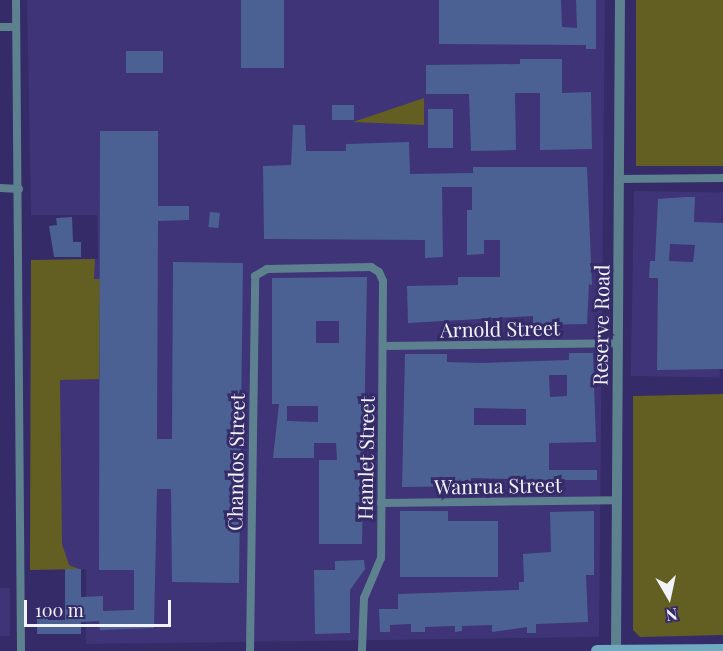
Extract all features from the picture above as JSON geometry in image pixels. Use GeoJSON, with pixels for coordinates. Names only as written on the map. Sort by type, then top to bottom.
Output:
{"type":"FeatureCollection","features":[{"type":"Feature","properties":{"kind":"main road"},"geometry":{"type":"LineString","coordinates":[[597,651],[715,650]]}},
{"type":"Feature","properties":{"kind":"street"},"geometry":{"type":"LineString","coordinates":[[16,0],[21,651]]}},
{"type":"Feature","properties":{"kind":"street","name":"Reserve Road"},"geometry":{"type":"LineString","coordinates":[[616,651],[620,0]]}},
{"type":"Feature","properties":{"kind":"street"},"geometry":{"type":"LineString","coordinates":[[0,27],[16,27]]}},
{"type":"Feature","properties":{"kind":"street"},"geometry":{"type":"LineString","coordinates":[[619,179],[723,178]]}},
{"type":"Feature","properties":{"kind":"street"},"geometry":{"type":"LineString","coordinates":[[0,186],[19,186]]}},
{"type":"Feature","properties":{"kind":"street","name":"Chandos Street"},"geometry":{"type":"LineString","coordinates":[[250,651],[254,286],[257,274],[267,269],[371,267]]}},
{"type":"Feature","properties":{"kind":"street","name":"Hamlet Street"},"geometry":{"type":"LineString","coordinates":[[362,651],[364,598],[381,563],[383,278],[371,267]]}},
{"type":"Feature","properties":{"kind":"street","name":"Arnold Street"},"geometry":{"type":"LineString","coordinates":[[383,346],[617,343]]}},
{"type":"Feature","properties":{"kind":"street","name":"Wanrua Street"},"geometry":{"type":"LineString","coordinates":[[381,503],[616,500]]}},
{"type":"Feature","properties":{"kind":"shaded area"},"geometry":{"type":"Polygon","coordinates":[[[27,0],[605,0],[599,637],[86,644],[86,569],[30,570],[31,260],[98,259],[97,215],[31,215],[27,0]]]}},
{"type":"Feature","properties":{"kind":"shaded area"},"geometry":{"type":"Polygon","coordinates":[[[636,0],[723,0],[723,166],[636,166],[636,0]]]}},
{"type":"Feature","properties":{"kind":"shaded area"},"geometry":{"type":"Polygon","coordinates":[[[424,98],[424,125],[353,122],[424,98]]]}},
{"type":"Feature","properties":{"kind":"shaded area"},"geometry":{"type":"Polygon","coordinates":[[[634,191],[723,193],[720,378],[631,376],[634,191]]]}},
{"type":"Feature","properties":{"kind":"shaded area"},"geometry":{"type":"Polygon","coordinates":[[[95,259],[94,279],[100,279],[99,379],[60,380],[62,544],[69,565],[79,569],[30,570],[31,260],[95,259]]]}},
{"type":"Feature","properties":{"kind":"shaded area"},"geometry":{"type":"Polygon","coordinates":[[[723,394],[723,635],[640,637],[633,630],[633,396],[723,394]]]}},
{"type":"Feature","properties":{"kind":"shaded area"},"geometry":{"type":"Polygon","coordinates":[[[0,588],[10,588],[10,636],[0,636],[0,588]]]}},
{"type":"Feature","properties":{"kind":"building"},"geometry":{"type":"Polygon","coordinates":[[[241,0],[284,0],[284,68],[241,68],[241,0]]]}},
{"type":"Feature","properties":{"kind":"building"},"geometry":{"type":"Polygon","coordinates":[[[439,0],[561,0],[562,27],[577,28],[576,0],[596,0],[596,49],[586,49],[586,45],[439,44],[439,0]]]}},
{"type":"Feature","properties":{"kind":"building"},"geometry":{"type":"Polygon","coordinates":[[[126,51],[163,51],[163,73],[126,73],[126,51]]]}},
{"type":"Feature","properties":{"kind":"building"},"geometry":{"type":"Polygon","coordinates":[[[520,59],[562,59],[562,93],[591,92],[592,149],[540,150],[540,93],[515,93],[516,150],[471,151],[469,94],[426,94],[426,65],[520,64],[520,59]]]}},
{"type":"Feature","properties":{"kind":"building"},"geometry":{"type":"Polygon","coordinates":[[[332,105],[354,105],[354,120],[332,120],[332,105]]]}},
{"type":"Feature","properties":{"kind":"building"},"geometry":{"type":"Polygon","coordinates":[[[428,109],[453,109],[453,148],[428,148],[428,109]]]}},
{"type":"Feature","properties":{"kind":"building"},"geometry":{"type":"Polygon","coordinates":[[[293,125],[305,125],[306,151],[346,151],[346,144],[409,142],[410,174],[473,173],[473,167],[587,167],[592,285],[589,284],[587,324],[533,325],[533,316],[408,323],[407,286],[458,285],[458,277],[500,277],[500,240],[484,240],[484,254],[467,255],[467,210],[472,210],[472,187],[442,187],[443,257],[425,258],[425,240],[264,239],[263,166],[291,165],[293,125]]]}},
{"type":"Feature","properties":{"kind":"building"},"geometry":{"type":"Polygon","coordinates":[[[100,131],[158,131],[158,206],[189,206],[189,220],[158,221],[157,439],[172,439],[173,262],[243,263],[239,583],[172,582],[171,489],[157,489],[154,628],[100,630],[99,621],[81,622],[81,634],[37,634],[37,613],[48,613],[48,620],[65,620],[65,569],[81,569],[81,597],[103,596],[103,611],[134,610],[134,570],[99,570],[100,131]]]}},
{"type":"Feature","properties":{"kind":"building"},"geometry":{"type":"Polygon","coordinates":[[[695,197],[694,222],[723,223],[723,369],[657,370],[658,278],[649,278],[650,261],[655,261],[658,199],[695,197]],[[670,244],[669,261],[693,262],[695,245],[670,244]]]}},
{"type":"Feature","properties":{"kind":"building"},"geometry":{"type":"Polygon","coordinates":[[[210,212],[220,213],[218,228],[208,227],[210,212]]]}},
{"type":"Feature","properties":{"kind":"building"},"geometry":{"type":"Polygon","coordinates":[[[72,217],[73,242],[81,242],[81,257],[54,257],[49,226],[57,225],[56,218],[72,217]]]}},
{"type":"Feature","properties":{"kind":"building"},"geometry":{"type":"Polygon","coordinates":[[[367,277],[362,544],[319,544],[319,460],[337,460],[336,443],[314,443],[314,458],[273,458],[279,404],[272,404],[272,278],[367,277]],[[316,321],[316,343],[339,343],[339,321],[316,321]],[[287,406],[287,421],[318,422],[318,406],[287,406]]]}},
{"type":"Feature","properties":{"kind":"building"},"geometry":{"type":"Polygon","coordinates":[[[569,353],[593,353],[596,442],[549,443],[549,470],[597,470],[597,480],[562,480],[562,485],[551,485],[551,480],[471,478],[471,486],[402,487],[405,354],[447,354],[447,362],[569,360],[569,353]],[[549,375],[550,397],[567,396],[567,375],[549,375]],[[474,408],[474,425],[526,425],[526,409],[474,408]]]}},
{"type":"Feature","properties":{"kind":"building"},"geometry":{"type":"Polygon","coordinates":[[[400,511],[448,511],[448,521],[498,521],[498,577],[400,577],[400,511]]]}},
{"type":"Feature","properties":{"kind":"building"},"geometry":{"type":"Polygon","coordinates":[[[594,511],[594,575],[586,575],[588,622],[536,624],[536,633],[527,633],[527,627],[492,632],[492,625],[462,626],[462,631],[455,632],[455,626],[425,627],[425,632],[411,632],[411,624],[390,625],[390,632],[380,632],[379,609],[398,609],[398,594],[519,590],[519,582],[524,582],[523,554],[551,552],[550,512],[594,511]]]}},
{"type":"Feature","properties":{"kind":"building"},"geometry":{"type":"Polygon","coordinates":[[[364,560],[365,569],[350,590],[350,633],[315,634],[314,570],[335,570],[335,561],[364,560]]]}}]}
